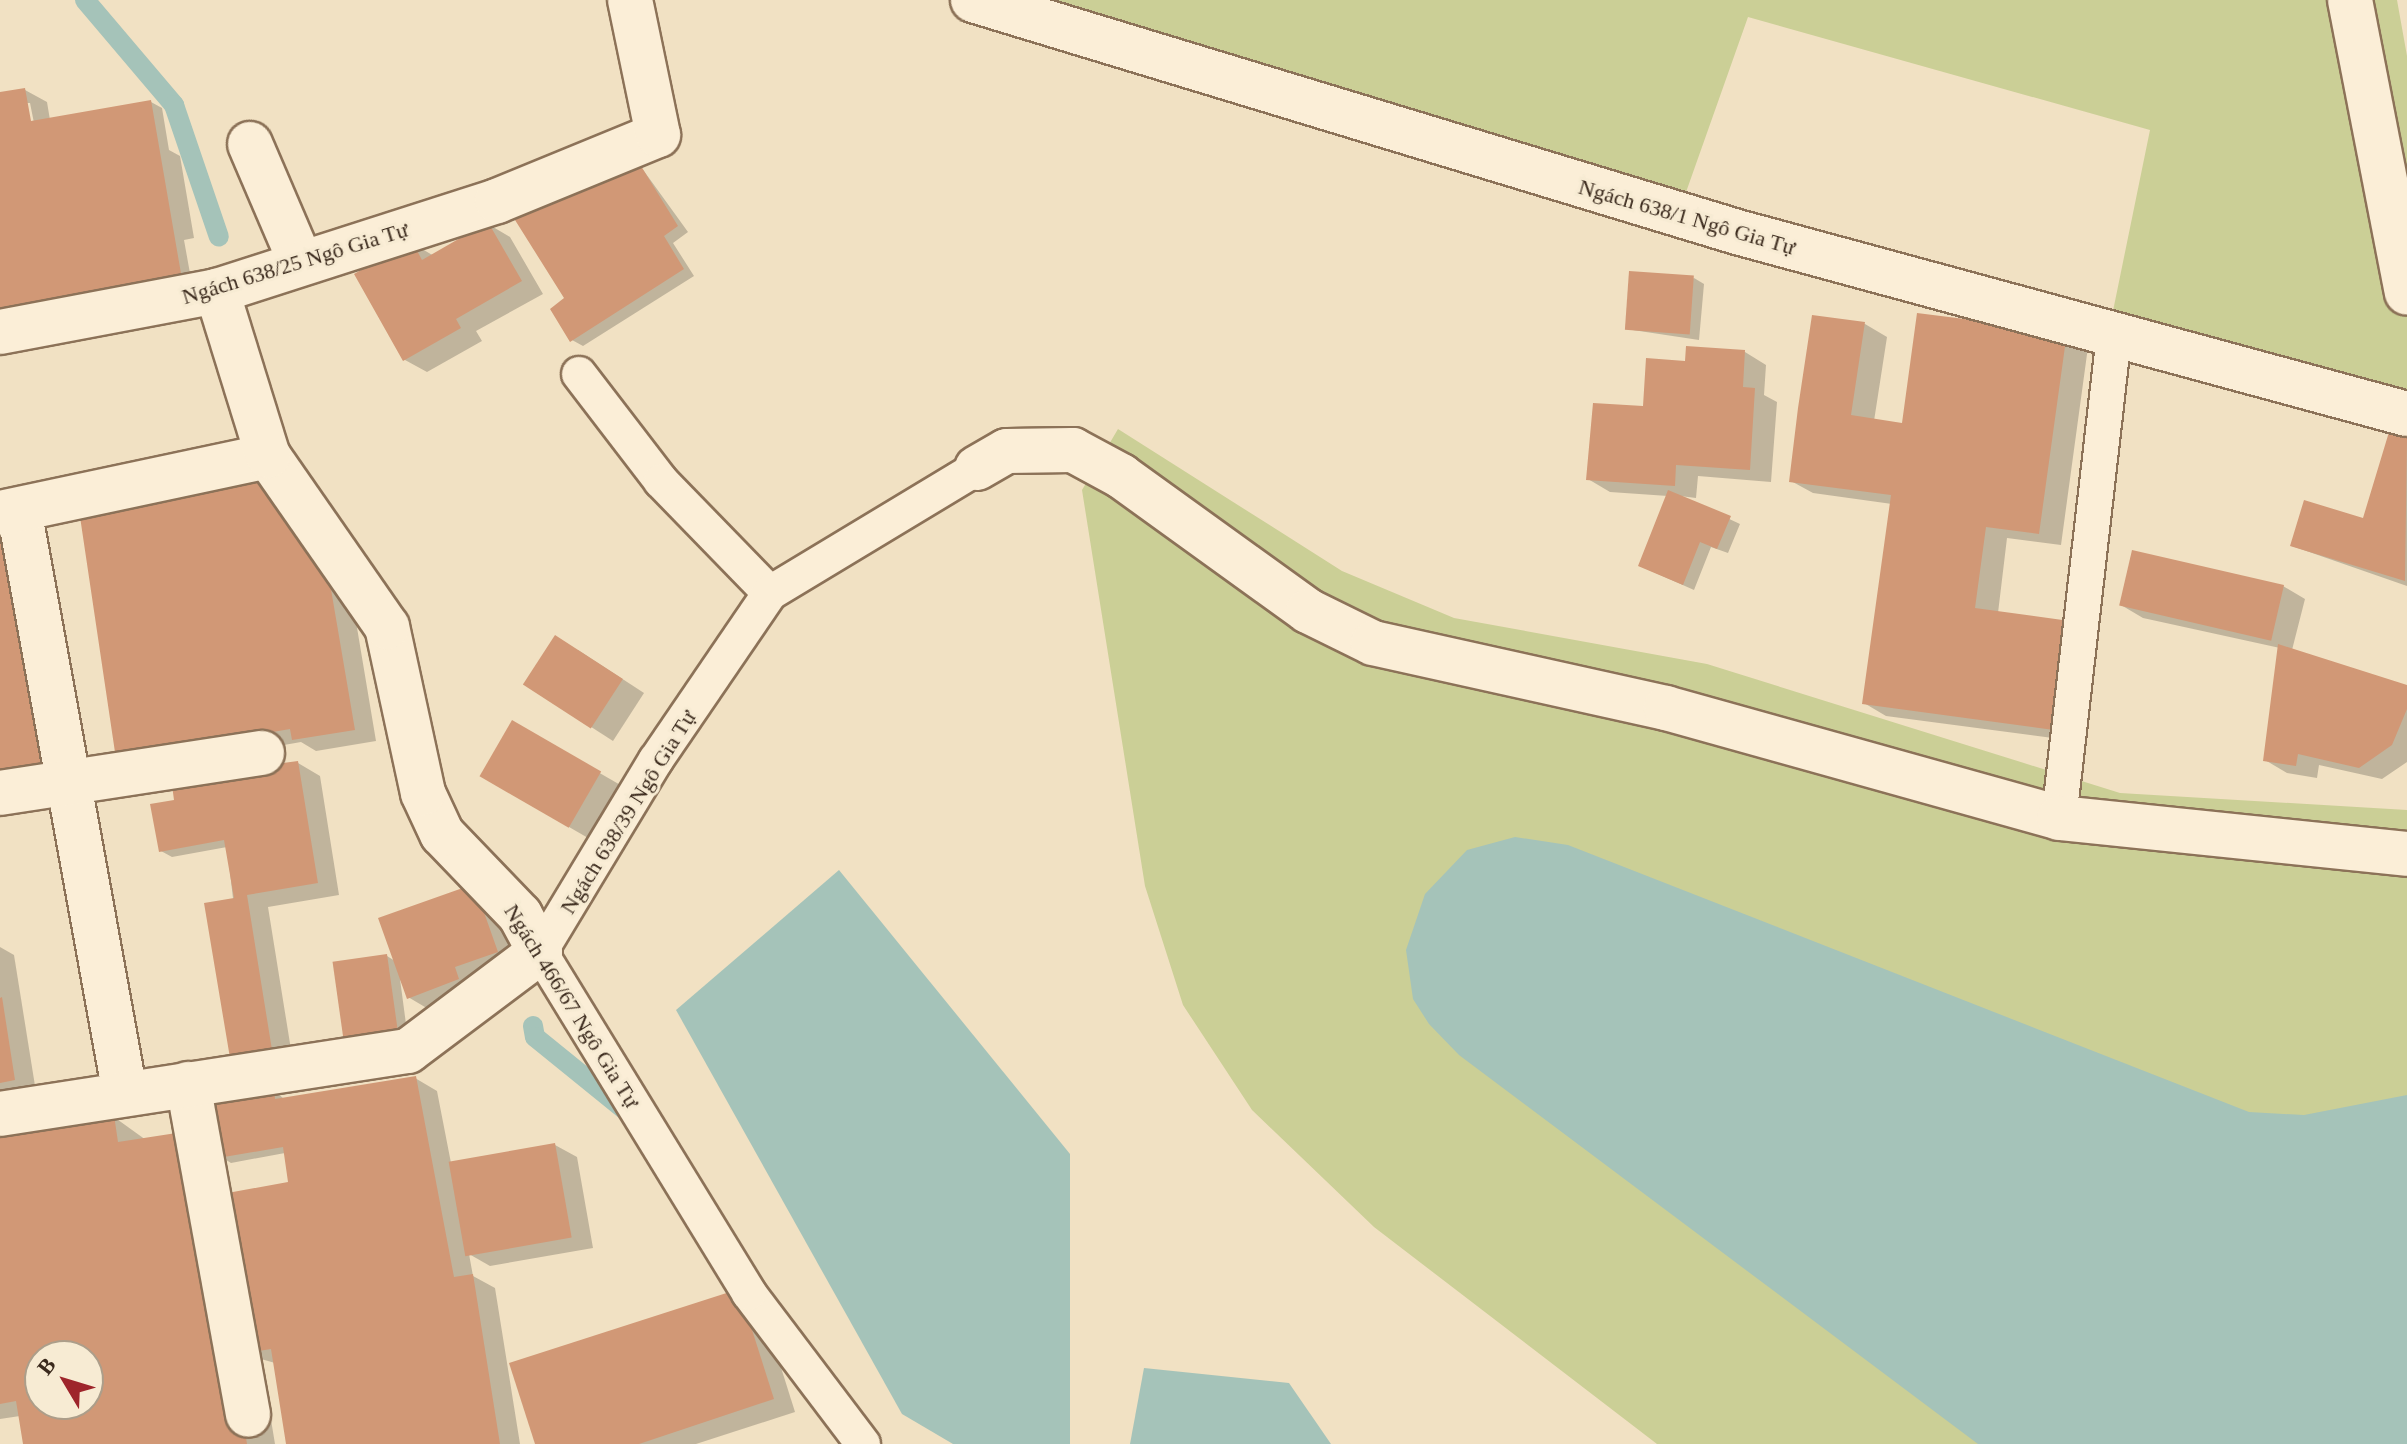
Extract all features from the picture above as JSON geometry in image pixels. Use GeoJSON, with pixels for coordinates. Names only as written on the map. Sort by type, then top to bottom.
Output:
{"type":"FeatureCollection","features":[{"type":"Feature","properties":{"kind":"street","name":"Ngách 638/25 Ngô Gia Tự"},"geometry":{"type":"LineString","coordinates":[[0,332],[217,291],[497,201],[658,135],[630,0]]}},
{"type":"Feature","properties":{"kind":"street","name":"Ngách 638/1 Ngô Gia Tự"},"geometry":{"type":"LineString","coordinates":[[973,0],[1721,228],[2114,332],[2407,414]]}},
{"type":"Feature","properties":{"kind":"street"},"geometry":{"type":"LineString","coordinates":[[2350,0],[2407,293]]}},
{"type":"Feature","properties":{"kind":"street"},"geometry":{"type":"LineString","coordinates":[[250,144],[301,263]]}},
{"type":"Feature","properties":{"kind":"street","name":"Ngách 466/67 Ngô Gia Tự"},"geometry":{"type":"LineString","coordinates":[[217,291],[268,456],[367,588],[387,627],[423,793],[442,834],[520,915],[540,952]]}},
{"type":"Feature","properties":{"kind":"street"},"geometry":{"type":"LineString","coordinates":[[977,468],[1007,451],[1073,450],[1121,476],[1308,611],[1373,643],[1666,708],[2059,818],[2407,854]]}},
{"type":"Feature","properties":{"kind":"street"},"geometry":{"type":"LineString","coordinates":[[125,1093],[70,781],[10,512],[268,456]]}},
{"type":"Feature","properties":{"kind":"street"},"geometry":{"type":"LineString","coordinates":[[0,793],[262,753]]}},
{"type":"Feature","properties":{"kind":"street","name":"Ngách 638/39 Ngô Gia Tự"},"geometry":{"type":"LineString","coordinates":[[0,1114],[408,1051],[540,952]]}},
{"type":"Feature","properties":{"kind":"street"},"geometry":{"type":"LineString","coordinates":[[188,1084],[248,1415]]}},
{"type":"Feature","properties":{"kind":"lane"},"geometry":{"type":"LineString","coordinates":[[2059,818],[2114,332]]}},
{"type":"Feature","properties":{"kind":"lane"},"geometry":{"type":"LineString","coordinates":[[579,374],[661,481],[770,593]]}},
{"type":"Feature","properties":{"kind":"lane","name":"Ngách 638/39 Ngô Gia Tự"},"geometry":{"type":"LineString","coordinates":[[540,952],[656,760],[770,593],[977,468]]}},
{"type":"Feature","properties":{"kind":"lane","name":"Ngách 466/67 Ngô Gia Tự"},"geometry":{"type":"LineString","coordinates":[[540,952],[749,1293],[863,1444]]}},
{"type":"Feature","properties":{"kind":"green space"},"geometry":{"type":"Polygon","coordinates":[[[1053,0],[2397,0],[2407,56],[2407,404],[2398,395],[2113,311],[2150,130],[1748,17],[1685,195],[1140,34],[1053,0]]]}},
{"type":"Feature","properties":{"kind":"green space"},"geometry":{"type":"Polygon","coordinates":[[[1118,429],[1342,571],[1454,618],[1707,664],[2120,793],[2407,810],[2407,1444],[1657,1444],[1374,1227],[1252,1110],[1183,1005],[1145,886],[1082,490],[1118,429]]]}},
{"type":"Feature","properties":{"kind":"water"},"geometry":{"type":"Polygon","coordinates":[[[1515,837],[1568,845],[2249,1112],[2304,1115],[2407,1095],[2407,1444],[1978,1444],[1459,1055],[1429,1024],[1413,999],[1406,950],[1425,894],[1467,850],[1515,837]]]}},
{"type":"Feature","properties":{"kind":"water"},"geometry":{"type":"Polygon","coordinates":[[[839,870],[1070,1154],[1070,1444],[953,1444],[902,1414],[676,1010],[839,870]]]}},
{"type":"Feature","properties":{"kind":"water"},"geometry":{"type":"Polygon","coordinates":[[[1144,1368],[1289,1383],[1331,1444],[1130,1444],[1144,1368]]]}},
{"type":"Feature","properties":{"kind":"building"},"geometry":{"type":"Polygon","coordinates":[[[25,88],[31,121],[151,100],[183,285],[0,318],[0,92],[25,88]]]}},
{"type":"Feature","properties":{"kind":"building"},"geometry":{"type":"Polygon","coordinates":[[[636,158],[678,226],[664,236],[684,269],[570,342],[550,309],[564,298],[515,220],[593,171],[636,158]]]}},
{"type":"Feature","properties":{"kind":"building"},"geometry":{"type":"Polygon","coordinates":[[[488,222],[522,281],[456,319],[461,328],[403,361],[354,274],[412,241],[422,260],[488,222]]]}},
{"type":"Feature","properties":{"kind":"building"},"geometry":{"type":"Polygon","coordinates":[[[1629,271],[1694,276],[1690,334],[1625,330],[1629,271]]]}},
{"type":"Feature","properties":{"kind":"building"},"geometry":{"type":"Polygon","coordinates":[[[1917,313],[2067,332],[2039,534],[1986,527],[1975,608],[2077,622],[2061,731],[1862,704],[1891,495],[1789,482],[1798,408],[1812,315],[1865,322],[1851,415],[1902,423],[1917,313]]]}},
{"type":"Feature","properties":{"kind":"building"},"geometry":{"type":"Polygon","coordinates":[[[1686,346],[1745,350],[1743,387],[1755,388],[1750,470],[1676,465],[1675,486],[1586,480],[1593,403],[1643,406],[1646,358],[1685,361],[1686,346]]]}},
{"type":"Feature","properties":{"kind":"building"},"geometry":{"type":"Polygon","coordinates":[[[2389,432],[2407,437],[2405,581],[2290,546],[2304,500],[2363,518],[2389,432]]]}},
{"type":"Feature","properties":{"kind":"building"},"geometry":{"type":"Polygon","coordinates":[[[291,473],[326,560],[355,730],[292,740],[290,729],[116,759],[79,510],[291,473]]]}},
{"type":"Feature","properties":{"kind":"building"},"geometry":{"type":"Polygon","coordinates":[[[1668,490],[1731,516],[1717,549],[1700,542],[1683,585],[1638,566],[1668,490]]]}},
{"type":"Feature","properties":{"kind":"building"},"geometry":{"type":"Polygon","coordinates":[[[8,532],[48,768],[0,777],[0,533],[8,532]]]}},
{"type":"Feature","properties":{"kind":"building"},"geometry":{"type":"Polygon","coordinates":[[[2132,550],[2284,585],[2271,641],[2119,606],[2132,550]]]}},
{"type":"Feature","properties":{"kind":"building"},"geometry":{"type":"Polygon","coordinates":[[[555,635],[623,679],[591,729],[523,684],[555,635]]]}},
{"type":"Feature","properties":{"kind":"building"},"geometry":{"type":"Polygon","coordinates":[[[2278,644],[2407,685],[2407,709],[2392,745],[2359,768],[2298,754],[2296,766],[2263,761],[2278,644]]]}},
{"type":"Feature","properties":{"kind":"building"},"geometry":{"type":"Polygon","coordinates":[[[512,720],[601,772],[569,828],[480,776],[512,720]]]}},
{"type":"Feature","properties":{"kind":"building"},"geometry":{"type":"Polygon","coordinates":[[[298,761],[318,883],[247,895],[272,1050],[230,1058],[204,903],[234,898],[224,840],[159,852],[150,804],[174,800],[171,778],[298,761]]]}},
{"type":"Feature","properties":{"kind":"building"},"geometry":{"type":"Polygon","coordinates":[[[474,884],[498,952],[455,967],[459,979],[407,999],[378,918],[474,884]]]}},
{"type":"Feature","properties":{"kind":"building"},"geometry":{"type":"Polygon","coordinates":[[[387,954],[398,1034],[344,1042],[333,962],[387,954]]]}},
{"type":"Feature","properties":{"kind":"building"},"geometry":{"type":"Polygon","coordinates":[[[0,998],[15,1080],[0,1083],[0,998]]]}},
{"type":"Feature","properties":{"kind":"building"},"geometry":{"type":"Polygon","coordinates":[[[416,1076],[454,1277],[473,1274],[500,1444],[286,1444],[271,1349],[246,1353],[222,1194],[288,1182],[283,1147],[218,1158],[209,1096],[274,1087],[275,1099],[416,1076]]]}},
{"type":"Feature","properties":{"kind":"building"},"geometry":{"type":"Polygon","coordinates":[[[114,1115],[118,1142],[196,1130],[247,1444],[23,1444],[16,1401],[0,1404],[0,1133],[114,1115]]]}},
{"type":"Feature","properties":{"kind":"building"},"geometry":{"type":"Polygon","coordinates":[[[555,1143],[572,1238],[465,1256],[449,1162],[555,1143]]]}},
{"type":"Feature","properties":{"kind":"building"},"geometry":{"type":"Polygon","coordinates":[[[739,1289],[774,1399],[639,1444],[535,1444],[509,1363],[739,1289]]]}},
{"type":"Feature","properties":{"kind":"waterway"},"geometry":{"type":"LineString","coordinates":[[85,0],[174,105],[219,237]]}},
{"type":"Feature","properties":{"kind":"waterway"},"geometry":{"type":"LineString","coordinates":[[533,1026],[535,1037],[629,1113]]}}]}
